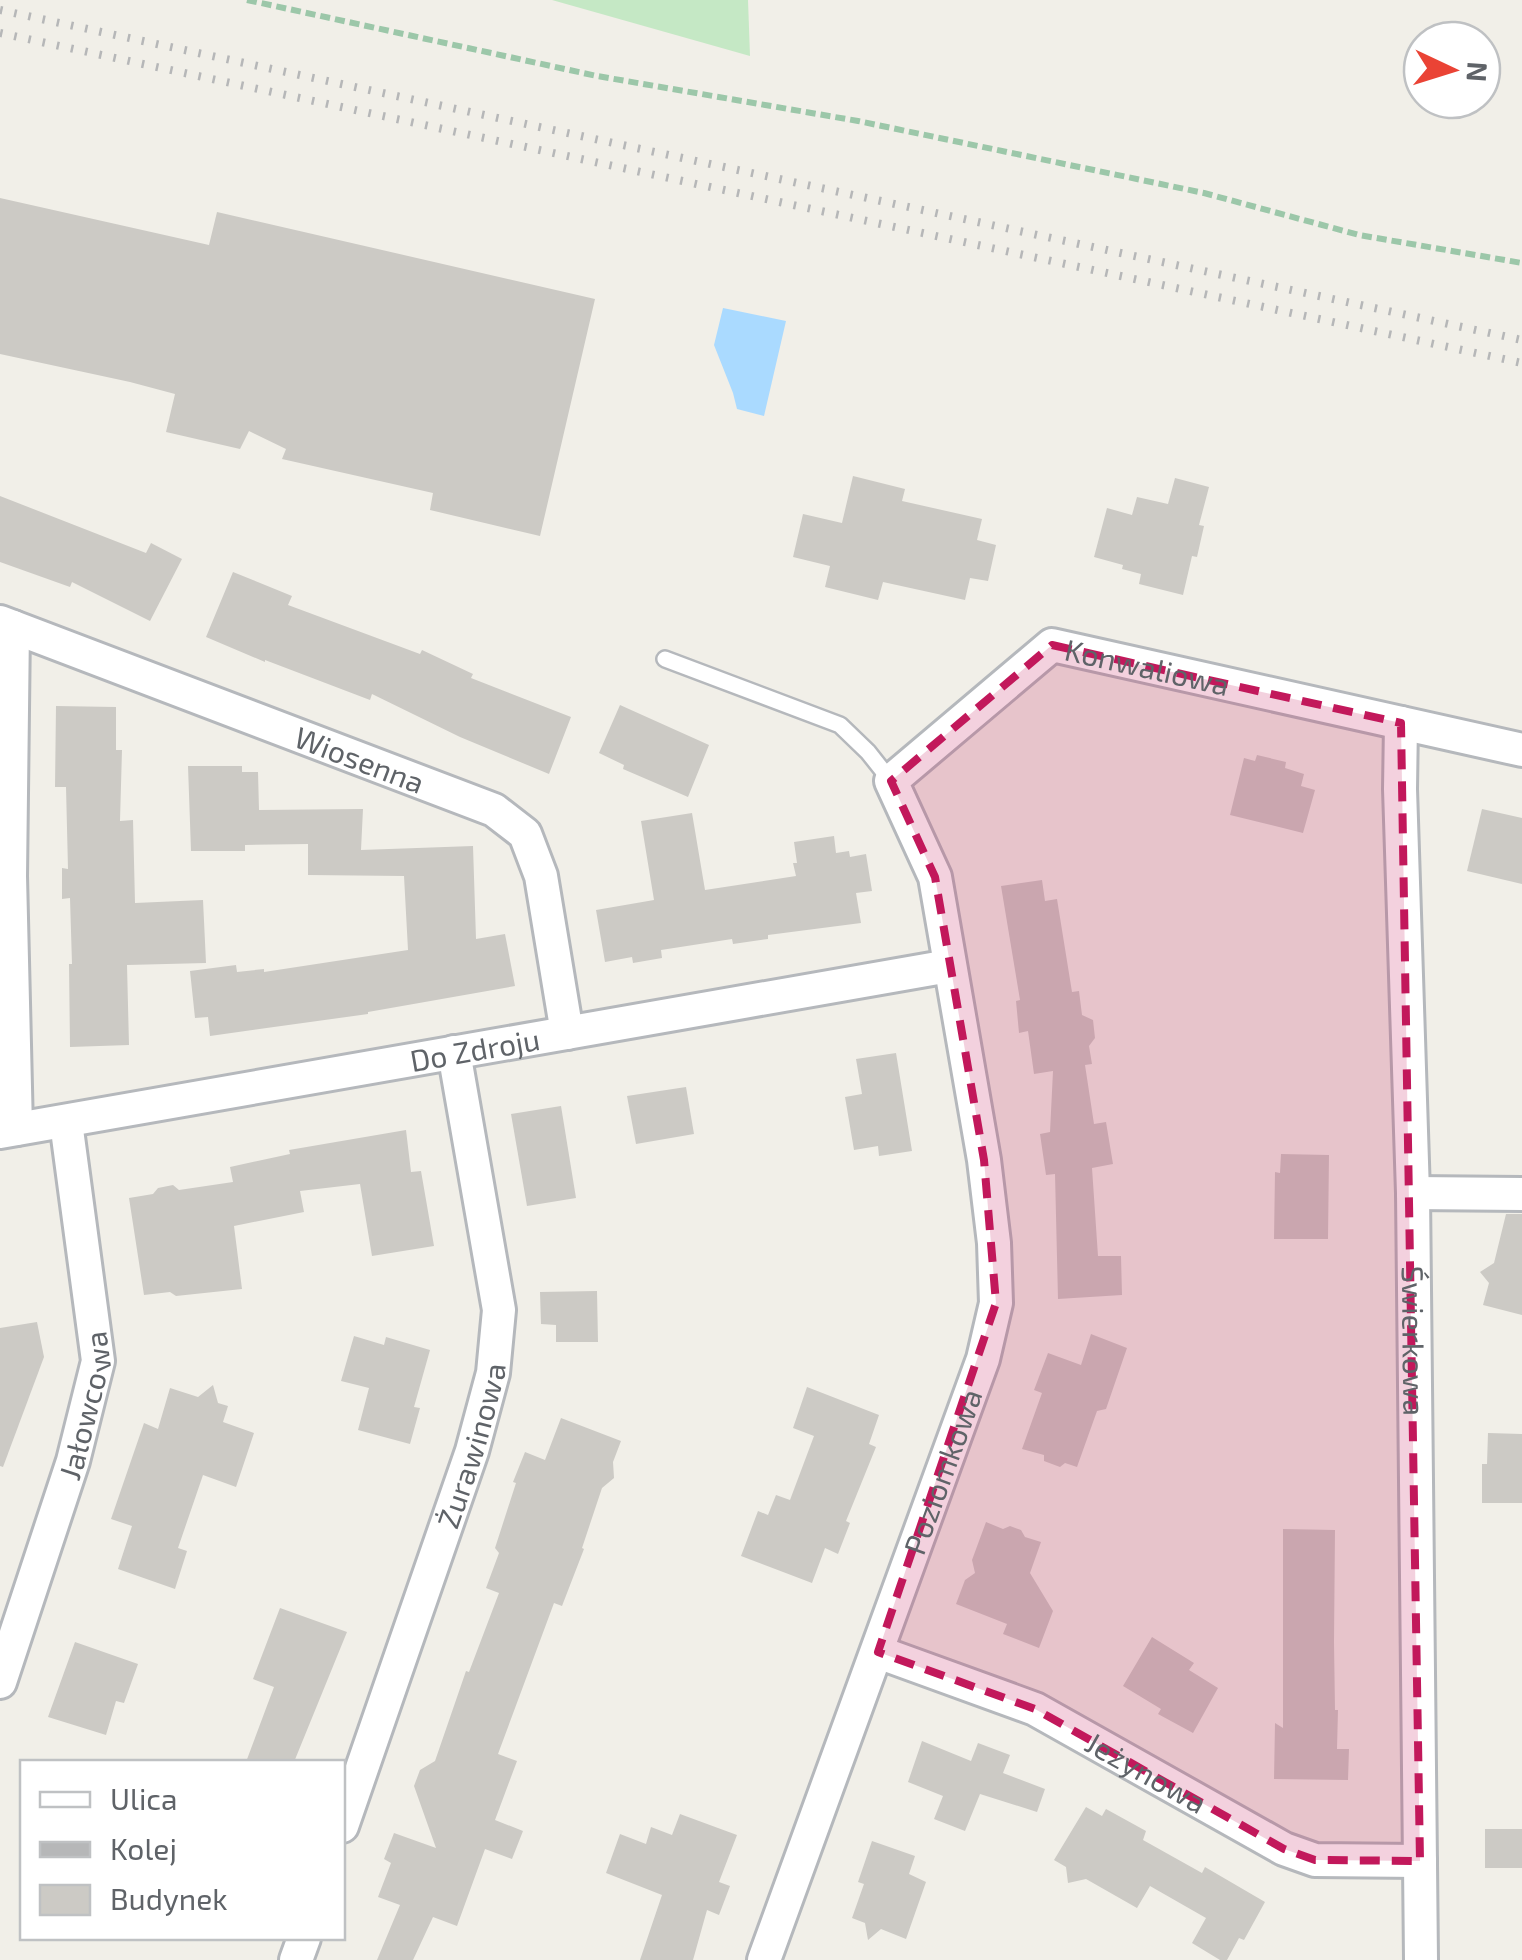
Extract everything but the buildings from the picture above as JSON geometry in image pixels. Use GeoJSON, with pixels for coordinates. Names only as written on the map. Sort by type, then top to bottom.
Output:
{"type":"FeatureCollection","features":[{"type":"Feature","properties":{"kind":"street","name":"Wiosenna"},"geometry":{"type":"LineString","coordinates":[[7,624],[494,810],[525,834],[541,876],[566,1033]]}},
{"type":"Feature","properties":{"kind":"street"},"geometry":{"type":"LineString","coordinates":[[7,624],[8,1131]]}},
{"type":"Feature","properties":{"kind":"street","name":"Konwaliowa"},"geometry":{"type":"LineString","coordinates":[[891,781],[1052,645],[1522,750]]}},
{"type":"Feature","properties":{"kind":"street","name":"Świerkowa"},"geometry":{"type":"LineString","coordinates":[[1401,723],[1400,808],[1413,1193],[1421,1960]]}},
{"type":"Feature","properties":{"kind":"street"},"geometry":{"type":"LineString","coordinates":[[891,781],[935,877],[948,966]]}},
{"type":"Feature","properties":{"kind":"street","name":"Do Zdroju"},"geometry":{"type":"LineString","coordinates":[[8,1131],[948,966]]}},
{"type":"Feature","properties":{"kind":"street","name":"Poziomkowa"},"geometry":{"type":"LineString","coordinates":[[764,1960],[982,1359],[996,1303],[994,1243],[984,1160],[948,966]]}},
{"type":"Feature","properties":{"kind":"street","name":"Żurawinowa"},"geometry":{"type":"LineString","coordinates":[[345,1817],[472,1451],[493,1373],[499,1310],[454,1052]]}},
{"type":"Feature","properties":{"kind":"street","name":"Jałowcowa"},"geometry":{"type":"LineString","coordinates":[[0,1682],[73,1462],[98,1361],[66,1122]]}},
{"type":"Feature","properties":{"kind":"street"},"geometry":{"type":"LineString","coordinates":[[1413,1193],[1522,1194]]}},
{"type":"Feature","properties":{"kind":"street","name":"Jeżynowa"},"geometry":{"type":"LineString","coordinates":[[878,1652],[1034,1709],[1284,1849],[1315,1860],[1420,1861]]}},
{"type":"Feature","properties":{"kind":"lane"},"geometry":{"type":"LineString","coordinates":[[665,660],[840,725],[891,781]]}},
{"type":"Feature","properties":{"kind":"path"},"geometry":{"type":"LineString","coordinates":[[248,0],[597,76],[858,121],[1204,193],[1360,235],[1522,263]]}},
{"type":"Feature","properties":{"kind":"highlighted area"},"geometry":{"type":"Polygon","coordinates":[[[1052,645],[1401,723],[1420,1861],[1315,1860],[1284,1849],[1035,1709],[878,1652],[996,1303],[984,1160],[935,877],[891,781],[1052,645]]]}},
{"type":"Feature","properties":{"kind":"green space"},"geometry":{"type":"Polygon","coordinates":[[[552,0],[748,0],[750,56],[552,0]]]}},
{"type":"Feature","properties":{"kind":"water"},"geometry":{"type":"Polygon","coordinates":[[[723,308],[786,321],[764,416],[737,409],[714,345],[723,308]]]}},
{"type":"Feature","properties":{"kind":"railway"},"geometry":{"type":"LineString","coordinates":[[0,10],[1522,340]]}},
{"type":"Feature","properties":{"kind":"railway"},"geometry":{"type":"LineString","coordinates":[[0,33],[1522,363]]}}]}
